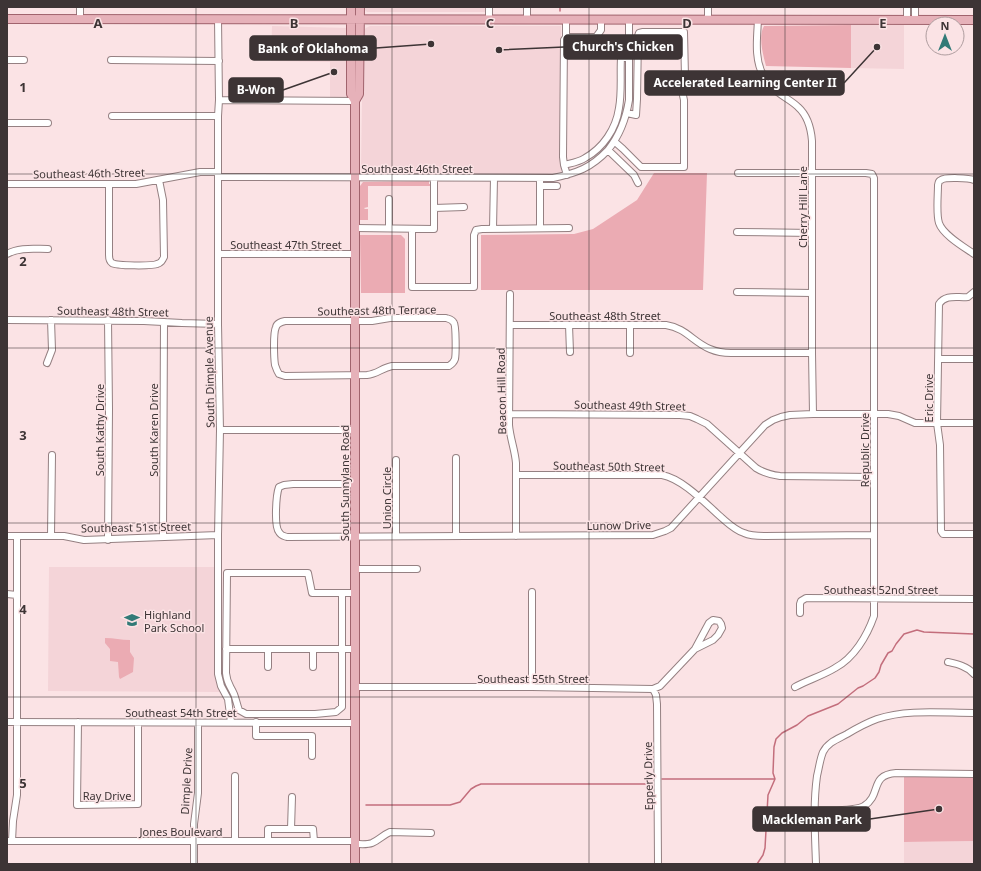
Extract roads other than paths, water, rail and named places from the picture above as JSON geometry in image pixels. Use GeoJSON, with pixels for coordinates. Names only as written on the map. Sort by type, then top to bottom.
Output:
{"type":"FeatureCollection","features":[{"type":"Feature","properties":{"kind":"main road","name":"South Sunnylane Road"},"geometry":{"type":"LineString","coordinates":[[351,7],[351,94],[355,101],[355,864]]}},
{"type":"Feature","properties":{"kind":"main road","name":"South Sunnylane Road"},"geometry":{"type":"LineString","coordinates":[[355,101],[359,94],[360,7]]}},
{"type":"Feature","properties":{"kind":"main road"},"geometry":{"type":"LineString","coordinates":[[7,19],[974,20]]}},
{"type":"Feature","properties":{"kind":"street"},"geometry":{"type":"LineString","coordinates":[[80,7],[80,19]]}},
{"type":"Feature","properties":{"kind":"street"},"geometry":{"type":"LineString","coordinates":[[489,7],[489,20]]}},
{"type":"Feature","properties":{"kind":"street"},"geometry":{"type":"LineString","coordinates":[[526,7],[526,20]]}},
{"type":"Feature","properties":{"kind":"street"},"geometry":{"type":"LineString","coordinates":[[708,7],[708,20]]}},
{"type":"Feature","properties":{"kind":"street"},"geometry":{"type":"LineString","coordinates":[[907,7],[911,20]]}},
{"type":"Feature","properties":{"kind":"street"},"geometry":{"type":"LineString","coordinates":[[911,20],[915,7]]}},
{"type":"Feature","properties":{"kind":"street","name":"South Dimple Avenue"},"geometry":{"type":"LineString","coordinates":[[218,19],[218,324],[220,430],[218,674],[221,686],[228,699],[231,722]]}},
{"type":"Feature","properties":{"kind":"street"},"geometry":{"type":"LineString","coordinates":[[566,20],[566,37],[564,40],[563,157],[567,175]]}},
{"type":"Feature","properties":{"kind":"street"},"geometry":{"type":"LineString","coordinates":[[566,37],[596,36],[601,30],[601,20]]}},
{"type":"Feature","properties":{"kind":"street","name":"Southeast 46th Street"},"geometry":{"type":"LineString","coordinates":[[7,184],[136,184],[200,172],[218,174],[434,178],[553,178],[567,175],[583,169],[597,161],[615,142],[624,124],[629,100],[630,20]]}},
{"type":"Feature","properties":{"kind":"street"},"geometry":{"type":"LineString","coordinates":[[615,142],[641,167],[684,167],[683,81],[685,77],[685,20]]}},
{"type":"Feature","properties":{"kind":"street","name":"Cherry Hill Lane"},"geometry":{"type":"LineString","coordinates":[[758,20],[758,64],[764,79],[778,93],[798,107],[808,121],[811,133],[812,414]]}},
{"type":"Feature","properties":{"kind":"street"},"geometry":{"type":"LineString","coordinates":[[627,113],[636,115],[638,99],[638,34],[640,32],[684,32]]}},
{"type":"Feature","properties":{"kind":"street"},"geometry":{"type":"LineString","coordinates":[[629,41],[638,41]]}},
{"type":"Feature","properties":{"kind":"street"},"geometry":{"type":"LineString","coordinates":[[564,165],[575,163],[584,159],[604,143],[617,119],[619,109],[620,58],[629,58]]}},
{"type":"Feature","properties":{"kind":"street"},"geometry":{"type":"LineString","coordinates":[[7,60],[24,60]]}},
{"type":"Feature","properties":{"kind":"street"},"geometry":{"type":"LineString","coordinates":[[111,60],[219,61]]}},
{"type":"Feature","properties":{"kind":"street"},"geometry":{"type":"LineString","coordinates":[[219,100],[355,101]]}},
{"type":"Feature","properties":{"kind":"street"},"geometry":{"type":"LineString","coordinates":[[112,116],[218,116]]}},
{"type":"Feature","properties":{"kind":"street"},"geometry":{"type":"LineString","coordinates":[[7,122],[48,123]]}},
{"type":"Feature","properties":{"kind":"street"},"geometry":{"type":"LineString","coordinates":[[608,150],[634,175],[638,183]]}},
{"type":"Feature","properties":{"kind":"street"},"geometry":{"type":"LineString","coordinates":[[738,173],[812,172]]}},
{"type":"Feature","properties":{"kind":"street","name":"Republic Drive"},"geometry":{"type":"LineString","coordinates":[[795,687],[835,669],[852,655],[871,625],[874,616],[874,176],[866,173],[812,172]]}},
{"type":"Feature","properties":{"kind":"street"},"geometry":{"type":"LineString","coordinates":[[355,228],[434,229],[434,178]]}},
{"type":"Feature","properties":{"kind":"street"},"geometry":{"type":"LineString","coordinates":[[493,229],[494,178]]}},
{"type":"Feature","properties":{"kind":"street"},"geometry":{"type":"LineString","coordinates":[[540,178],[540,228]]}},
{"type":"Feature","properties":{"kind":"street"},"geometry":{"type":"LineString","coordinates":[[974,180],[944,179],[938,182],[938,219],[940,226],[944,232],[974,254]]}},
{"type":"Feature","properties":{"kind":"street"},"geometry":{"type":"LineString","coordinates":[[109,184],[110,261],[118,265],[154,265],[158,264],[164,257],[163,200],[159,180]]}},
{"type":"Feature","properties":{"kind":"street"},"geometry":{"type":"LineString","coordinates":[[540,186],[557,186]]}},
{"type":"Feature","properties":{"kind":"street"},"geometry":{"type":"LineString","coordinates":[[389,199],[389,228]]}},
{"type":"Feature","properties":{"kind":"street"},"geometry":{"type":"LineString","coordinates":[[434,208],[464,207]]}},
{"type":"Feature","properties":{"kind":"street"},"geometry":{"type":"LineString","coordinates":[[412,229],[412,288],[474,287],[474,232],[478,229],[569,228]]}},
{"type":"Feature","properties":{"kind":"street"},"geometry":{"type":"LineString","coordinates":[[737,232],[812,233]]}},
{"type":"Feature","properties":{"kind":"street"},"geometry":{"type":"LineString","coordinates":[[7,254],[18,249],[48,249]]}},
{"type":"Feature","properties":{"kind":"street","name":"Southeast 47th Street"},"geometry":{"type":"LineString","coordinates":[[218,254],[355,254]]}},
{"type":"Feature","properties":{"kind":"street"},"geometry":{"type":"LineString","coordinates":[[737,292],[812,293]]}},
{"type":"Feature","properties":{"kind":"street","name":"Eric Drive"},"geometry":{"type":"LineString","coordinates":[[974,292],[968,297],[947,297],[939,304],[937,423],[940,445],[941,532],[943,534],[974,534]]}},
{"type":"Feature","properties":{"kind":"street","name":"Beacon Hill Road"},"geometry":{"type":"LineString","coordinates":[[510,294],[510,430],[515,456],[516,536]]}},
{"type":"Feature","properties":{"kind":"street","name":"Southeast 48th Terrace"},"geometry":{"type":"LineString","coordinates":[[390,318],[451,319],[454,323],[455,341],[455,358],[453,364],[449,366],[392,366],[373,375],[285,376],[278,374],[275,364],[275,334],[276,326],[280,322],[355,321],[372,321],[390,318]]}},
{"type":"Feature","properties":{"kind":"street","name":"Southeast 48th Street"},"geometry":{"type":"LineString","coordinates":[[7,320],[108,320],[218,324]]}},
{"type":"Feature","properties":{"kind":"street"},"geometry":{"type":"LineString","coordinates":[[47,363],[52,350],[51,320]]}},
{"type":"Feature","properties":{"kind":"street","name":"South Kathy Drive"},"geometry":{"type":"LineString","coordinates":[[108,320],[108,540]]}},
{"type":"Feature","properties":{"kind":"street","name":"South Karen Drive"},"geometry":{"type":"LineString","coordinates":[[163,537],[164,322]]}},
{"type":"Feature","properties":{"kind":"street","name":"Southeast 48th Street"},"geometry":{"type":"LineString","coordinates":[[510,325],[660,324],[680,329],[708,349],[719,352],[812,353]]}},
{"type":"Feature","properties":{"kind":"street"},"geometry":{"type":"LineString","coordinates":[[569,325],[570,352]]}},
{"type":"Feature","properties":{"kind":"street"},"geometry":{"type":"LineString","coordinates":[[630,325],[630,353]]}},
{"type":"Feature","properties":{"kind":"street"},"geometry":{"type":"LineString","coordinates":[[938,359],[974,360]]}},
{"type":"Feature","properties":{"kind":"street","name":"Southeast 49th Street"},"geometry":{"type":"LineString","coordinates":[[510,414],[690,416],[707,424],[763,472],[780,476],[874,477]]}},
{"type":"Feature","properties":{"kind":"street","name":"Lunow Drive"},"geometry":{"type":"LineString","coordinates":[[355,484],[293,484],[279,487],[276,500],[278,532],[282,536],[287,537],[653,535],[671,528],[765,425],[781,417],[812,414],[874,414],[895,415],[915,423],[974,423]]}},
{"type":"Feature","properties":{"kind":"street"},"geometry":{"type":"LineString","coordinates":[[220,430],[355,430]]}},
{"type":"Feature","properties":{"kind":"street"},"geometry":{"type":"LineString","coordinates":[[51,536],[52,455]]}},
{"type":"Feature","properties":{"kind":"street"},"geometry":{"type":"LineString","coordinates":[[456,458],[456,536]]}},
{"type":"Feature","properties":{"kind":"street","name":"Union Circle"},"geometry":{"type":"LineString","coordinates":[[396,460],[396,536]]}},
{"type":"Feature","properties":{"kind":"street","name":"Southeast 50th Street"},"geometry":{"type":"LineString","coordinates":[[516,475],[668,476],[689,489],[735,529],[745,534],[753,536],[874,536]]}},
{"type":"Feature","properties":{"kind":"street","name":"Southeast 51st Street"},"geometry":{"type":"LineString","coordinates":[[7,536],[64,536],[84,540],[108,540],[218,535]]}},
{"type":"Feature","properties":{"kind":"street"},"geometry":{"type":"LineString","coordinates":[[10,841],[17,796],[17,536]]}},
{"type":"Feature","properties":{"kind":"street"},"geometry":{"type":"LineString","coordinates":[[355,569],[417,569]]}},
{"type":"Feature","properties":{"kind":"street"},"geometry":{"type":"LineString","coordinates":[[342,593],[342,707],[336,712],[315,714],[246,714],[239,710],[234,694],[227,680],[227,574],[308,573],[312,592],[355,593]]}},
{"type":"Feature","properties":{"kind":"street"},"geometry":{"type":"LineString","coordinates":[[532,592],[532,687]]}},
{"type":"Feature","properties":{"kind":"street"},"geometry":{"type":"LineString","coordinates":[[7,594],[17,594]]}},
{"type":"Feature","properties":{"kind":"street","name":"Southeast 52nd Street"},"geometry":{"type":"LineString","coordinates":[[800,613],[801,601],[806,598],[974,599]]}},
{"type":"Feature","properties":{"kind":"street"},"geometry":{"type":"LineString","coordinates":[[653,689],[660,686],[695,649],[709,623],[714,620],[719,621],[722,628],[718,635],[695,649]]}},
{"type":"Feature","properties":{"kind":"street"},"geometry":{"type":"LineString","coordinates":[[226,649],[355,649]]}},
{"type":"Feature","properties":{"kind":"street"},"geometry":{"type":"LineString","coordinates":[[268,649],[268,667]]}},
{"type":"Feature","properties":{"kind":"street"},"geometry":{"type":"LineString","coordinates":[[313,649],[313,666]]}},
{"type":"Feature","properties":{"kind":"street"},"geometry":{"type":"LineString","coordinates":[[948,662],[963,666],[974,674]]}},
{"type":"Feature","properties":{"kind":"street","name":"Southeast 55th Street"},"geometry":{"type":"LineString","coordinates":[[355,687],[653,689]]}},
{"type":"Feature","properties":{"kind":"street","name":"Epperly Drive"},"geometry":{"type":"LineString","coordinates":[[653,689],[656,695],[657,704],[658,864]]}},
{"type":"Feature","properties":{"kind":"street"},"geometry":{"type":"LineString","coordinates":[[816,864],[814,810],[816,785],[820,761],[828,745],[877,719],[896,714],[974,713]]}},
{"type":"Feature","properties":{"kind":"street"},"geometry":{"type":"LineString","coordinates":[[265,714],[265,722]]}},
{"type":"Feature","properties":{"kind":"street"},"geometry":{"type":"LineString","coordinates":[[312,756],[312,736],[310,732],[315,714]]}},
{"type":"Feature","properties":{"kind":"street","name":"Southeast 54th Street"},"geometry":{"type":"LineString","coordinates":[[7,722],[355,723]]}},
{"type":"Feature","properties":{"kind":"street","name":"Ray Drive"},"geometry":{"type":"LineString","coordinates":[[78,722],[77,805],[138,804],[138,723]]}},
{"type":"Feature","properties":{"kind":"street"},"geometry":{"type":"LineString","coordinates":[[256,722],[256,736],[312,736]]}},
{"type":"Feature","properties":{"kind":"street","name":"Dimple Drive"},"geometry":{"type":"LineString","coordinates":[[194,864],[195,816],[198,793],[198,723]]}},
{"type":"Feature","properties":{"kind":"street"},"geometry":{"type":"LineString","coordinates":[[814,810],[855,809],[863,806],[872,799],[880,779],[889,774],[974,774]]}},
{"type":"Feature","properties":{"kind":"street"},"geometry":{"type":"LineString","coordinates":[[235,776],[235,840]]}},
{"type":"Feature","properties":{"kind":"street"},"geometry":{"type":"LineString","coordinates":[[291,828],[292,797]]}},
{"type":"Feature","properties":{"kind":"street"},"geometry":{"type":"LineString","coordinates":[[268,840],[268,828],[313,828],[314,841]]}},
{"type":"Feature","properties":{"kind":"street","name":"Jones Boulevard"},"geometry":{"type":"LineString","coordinates":[[10,841],[268,840],[355,842],[369,844],[390,832],[431,833]]}},
{"type":"Feature","properties":{"kind":"waterway"},"geometry":{"type":"LineString","coordinates":[[757,864],[763,855],[765,848],[768,795],[775,779],[773,773],[774,747],[776,739],[782,733],[797,725],[808,716],[838,704],[858,688],[875,678],[888,653],[892,651],[904,634],[917,630],[924,632],[974,634]]}},
{"type":"Feature","properties":{"kind":"waterway"},"geometry":{"type":"LineString","coordinates":[[662,779],[775,779]]}},
{"type":"Feature","properties":{"kind":"waterway"},"geometry":{"type":"LineString","coordinates":[[366,805],[450,805],[460,802],[471,789],[481,784],[653,784]]}},
{"type":"Feature","properties":{"kind":"place","name":"Bank of Oklahoma"},"geometry":{"type":"Point","coordinates":[431,44]}},
{"type":"Feature","properties":{"kind":"place","name":"Accelerated Learning Center II"},"geometry":{"type":"Point","coordinates":[877,47]}},
{"type":"Feature","properties":{"kind":"place","name":"Church's Chicken"},"geometry":{"type":"Point","coordinates":[499,50]}},
{"type":"Feature","properties":{"kind":"place","name":"B-Won"},"geometry":{"type":"Point","coordinates":[334,72]}},
{"type":"Feature","properties":{"kind":"place","name":"Highland Park School"},"geometry":{"type":"Point","coordinates":[132,620]}},
{"type":"Feature","properties":{"kind":"place","name":"Mackleman Park"},"geometry":{"type":"Point","coordinates":[939,809]}}]}
